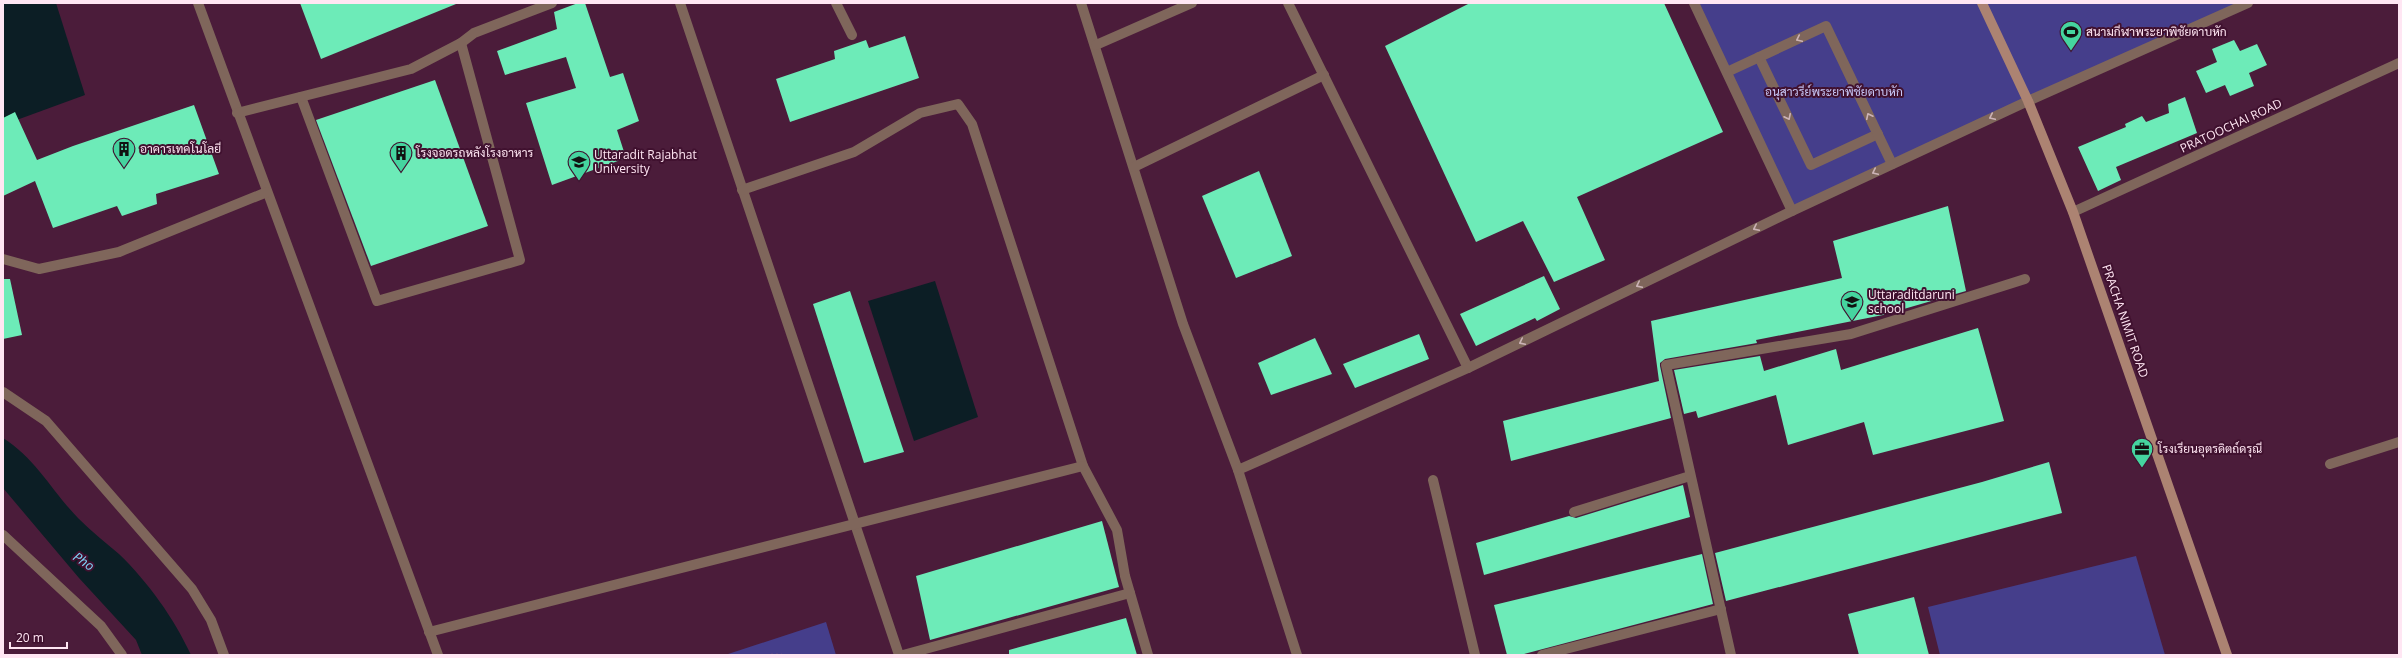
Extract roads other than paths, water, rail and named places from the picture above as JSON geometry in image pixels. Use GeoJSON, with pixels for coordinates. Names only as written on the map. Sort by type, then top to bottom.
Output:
{"type":"FeatureCollection","features":[{"type":"Feature","properties":{"kind":"main road","name":"PRACHA NIMIT ROAD"},"geometry":{"type":"LineString","coordinates":[[1982,3],[2028,100],[2073,212],[2227,655]]}},
{"type":"Feature","properties":{"kind":"street"},"geometry":{"type":"LineString","coordinates":[[198,3],[438,655]]}},
{"type":"Feature","properties":{"kind":"street"},"geometry":{"type":"LineString","coordinates":[[238,113],[411,69],[461,43],[474,33],[552,3]]}},
{"type":"Feature","properties":{"kind":"street"},"geometry":{"type":"LineString","coordinates":[[680,3],[899,655]]}},
{"type":"Feature","properties":{"kind":"street"},"geometry":{"type":"LineString","coordinates":[[836,3],[852,35]]}},
{"type":"Feature","properties":{"kind":"street"},"geometry":{"type":"LineString","coordinates":[[1081,3],[1096,45],[1183,324],[1238,470],[1297,655]]}},
{"type":"Feature","properties":{"kind":"street"},"geometry":{"type":"LineString","coordinates":[[1096,45],[1192,3]]}},
{"type":"Feature","properties":{"kind":"street"},"geometry":{"type":"LineString","coordinates":[[1288,3],[1468,368]]}},
{"type":"Feature","properties":{"kind":"street"},"geometry":{"type":"LineString","coordinates":[[1694,3],[1792,212]]}},
{"type":"Feature","properties":{"kind":"street"},"geometry":{"type":"LineString","coordinates":[[1238,470],[1468,368],[2028,100],[2248,3]]}},
{"type":"Feature","properties":{"kind":"street"},"geometry":{"type":"LineString","coordinates":[[1727,72],[1826,26],[1892,164]]}},
{"type":"Feature","properties":{"kind":"street"},"geometry":{"type":"LineString","coordinates":[[301,97],[377,301],[520,260],[461,43]]}},
{"type":"Feature","properties":{"kind":"street"},"geometry":{"type":"LineString","coordinates":[[1759,57],[1811,165],[1878,134]]}},
{"type":"Feature","properties":{"kind":"street","name":"PRATOOCHAI ROAD"},"geometry":{"type":"LineString","coordinates":[[2073,212],[2399,63]]}},
{"type":"Feature","properties":{"kind":"street"},"geometry":{"type":"LineString","coordinates":[[1134,167],[1324,75]]}},
{"type":"Feature","properties":{"kind":"street"},"geometry":{"type":"LineString","coordinates":[[742,190],[854,152],[920,113],[958,104],[972,124],[1083,466],[1118,530],[1130,593],[1148,655]]}},
{"type":"Feature","properties":{"kind":"street"},"geometry":{"type":"LineString","coordinates":[[3,259],[39,269],[119,252],[268,192]]}},
{"type":"Feature","properties":{"kind":"street"},"geometry":{"type":"LineString","coordinates":[[1731,655],[1722,609],[1690,476],[1666,365],[1851,334],[2025,279]]}},
{"type":"Feature","properties":{"kind":"street"},"geometry":{"type":"LineString","coordinates":[[3,392],[46,422],[192,589],[211,620],[224,655]]}},
{"type":"Feature","properties":{"kind":"street"},"geometry":{"type":"LineString","coordinates":[[2330,464],[2399,442]]}},
{"type":"Feature","properties":{"kind":"street"},"geometry":{"type":"LineString","coordinates":[[429,632],[854,522],[1083,466]]}},
{"type":"Feature","properties":{"kind":"street"},"geometry":{"type":"LineString","coordinates":[[1574,512],[1690,476]]}},
{"type":"Feature","properties":{"kind":"street"},"geometry":{"type":"LineString","coordinates":[[1433,480],[1476,655]]}},
{"type":"Feature","properties":{"kind":"street"},"geometry":{"type":"LineString","coordinates":[[3,535],[101,626],[122,655]]}},
{"type":"Feature","properties":{"kind":"street"},"geometry":{"type":"LineString","coordinates":[[903,655],[1130,593]]}},
{"type":"Feature","properties":{"kind":"street"},"geometry":{"type":"LineString","coordinates":[[1542,655],[1722,609]]}},
{"type":"Feature","properties":{"kind":"water"},"geometry":{"type":"Polygon","coordinates":[[[3,3],[56,3],[85,95],[3,125],[3,3]]]}},
{"type":"Feature","properties":{"kind":"water"},"geometry":{"type":"Polygon","coordinates":[[[935,281],[978,417],[914,441],[868,301],[935,281]]]}},
{"type":"Feature","properties":{"kind":"water","name":"Pho"},"geometry":{"type":"Polygon","coordinates":[[[3,438],[25,455],[78,518],[119,554],[140,576],[160,601],[177,628],[191,655],[142,655],[136,640],[79,578],[3,488],[3,438]]]}},
{"type":"Feature","properties":{"kind":"place","name":"สนามกีฬาพระยาพิชัยดาบหัก"},"geometry":{"type":"Point","coordinates":[2071,52]}},
{"type":"Feature","properties":{"kind":"place","name":"อาคารเทคโนโลยี"},"geometry":{"type":"Point","coordinates":[124,168]}},
{"type":"Feature","properties":{"kind":"place","name":"โรงจอดรถหลังโรงอาหาร"},"geometry":{"type":"Point","coordinates":[401,172]}},
{"type":"Feature","properties":{"kind":"place","name":"Uttaradit Rajabhat University"},"geometry":{"type":"Point","coordinates":[579,182]}},
{"type":"Feature","properties":{"kind":"place","name":"Uttaraditdaruni school"},"geometry":{"type":"Point","coordinates":[1852,322]}},
{"type":"Feature","properties":{"kind":"place","name":"โรงเรียนอุตรดิตถ์ดรุณี"},"geometry":{"type":"Point","coordinates":[2142,468]}},
{"type":"Feature","properties":{"kind":"park label","name":"อนุสาวรีย์พระยาพิชัยดาบหัก"},"geometry":{"type":"Point","coordinates":[1834,92]}}]}
